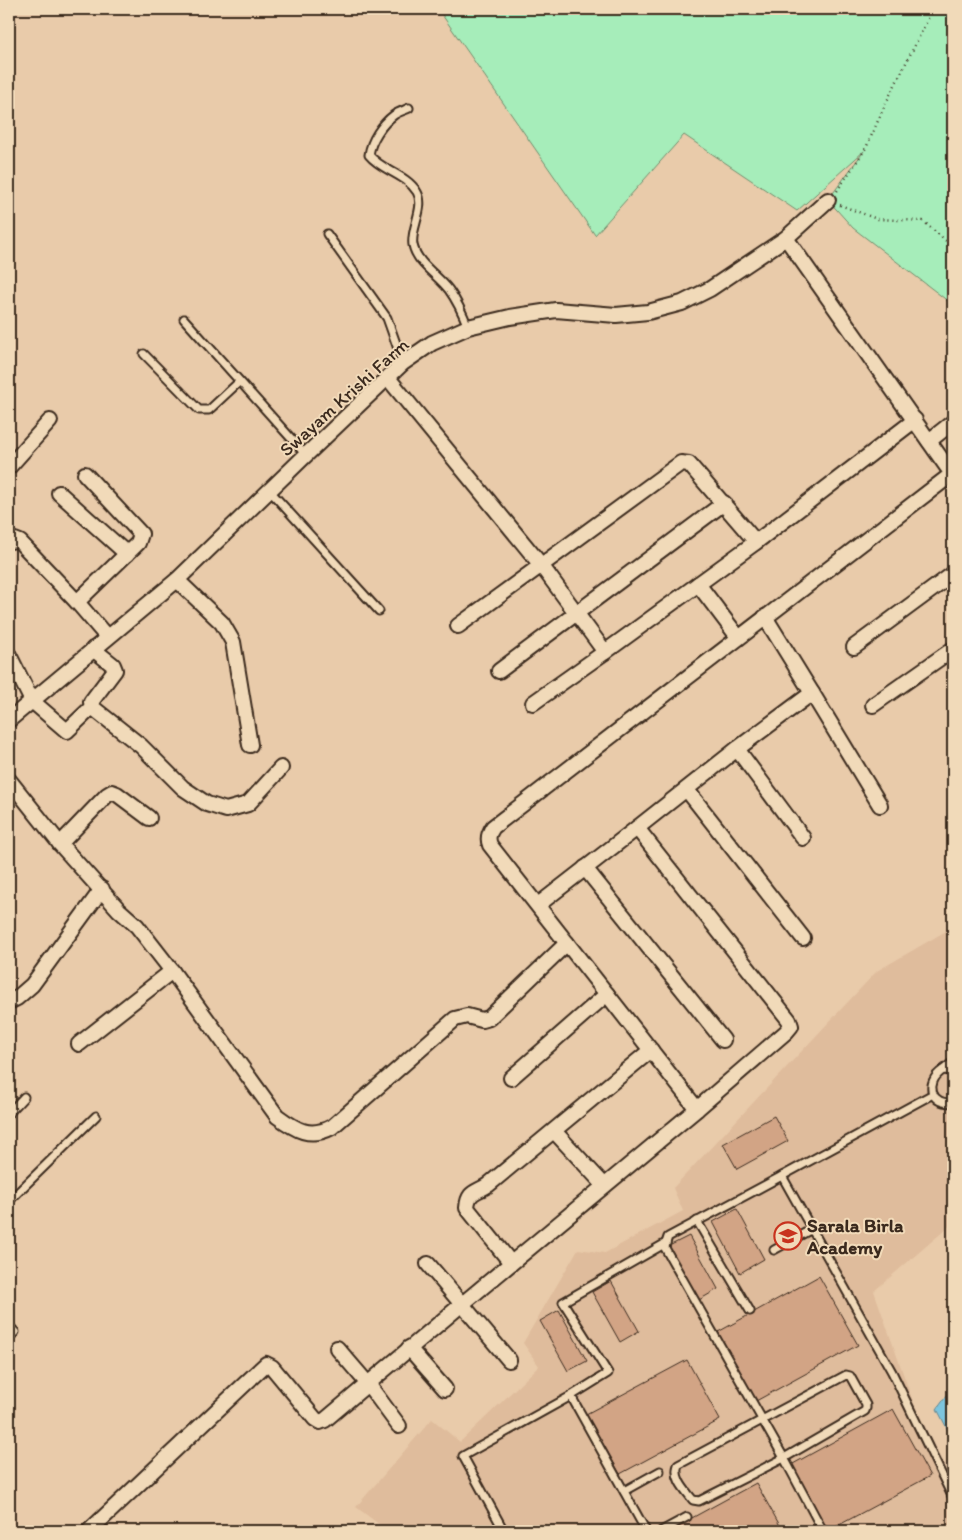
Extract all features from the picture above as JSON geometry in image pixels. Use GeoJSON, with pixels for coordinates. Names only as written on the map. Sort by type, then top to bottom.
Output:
{"type":"FeatureCollection","features":[{"type":"Feature","properties":{"kind":"street","name":"Swayam Krishi Farm"},"geometry":{"type":"LineString","coordinates":[[9,720],[177,580],[404,363],[432,343],[468,327],[510,317],[556,310],[616,314],[648,312],[682,303],[710,288],[786,238],[828,200]]}},
{"type":"Feature","properties":{"kind":"street"},"geometry":{"type":"LineString","coordinates":[[697,1109],[488,840],[489,833],[493,827],[738,637],[952,475],[786,238]]}},
{"type":"Feature","properties":{"kind":"street"},"geometry":{"type":"LineString","coordinates":[[388,378],[541,565],[605,652]]}},
{"type":"Feature","properties":{"kind":"street"},"geometry":{"type":"LineString","coordinates":[[532,703],[756,542],[915,420]]}},
{"type":"Feature","properties":{"kind":"street"},"geometry":{"type":"LineString","coordinates":[[9,467],[50,421]]}},
{"type":"Feature","properties":{"kind":"street"},"geometry":{"type":"LineString","coordinates":[[929,441],[953,422]]}},
{"type":"Feature","properties":{"kind":"street"},"geometry":{"type":"LineString","coordinates":[[458,626],[682,463],[689,464],[756,542]]}},
{"type":"Feature","properties":{"kind":"street"},"geometry":{"type":"LineString","coordinates":[[77,602],[138,543],[141,534],[85,474]]}},
{"type":"Feature","properties":{"kind":"street"},"geometry":{"type":"LineString","coordinates":[[60,493],[127,554]]}},
{"type":"Feature","properties":{"kind":"street"},"geometry":{"type":"LineString","coordinates":[[499,671],[724,503]]}},
{"type":"Feature","properties":{"kind":"street"},"geometry":{"type":"LineString","coordinates":[[9,541],[15,540],[20,542],[77,602],[107,637]]}},
{"type":"Feature","properties":{"kind":"street"},"geometry":{"type":"LineString","coordinates":[[854,646],[953,574]]}},
{"type":"Feature","properties":{"kind":"street"},"geometry":{"type":"LineString","coordinates":[[177,580],[222,623],[233,642],[250,745]]}},
{"type":"Feature","properties":{"kind":"street"},"geometry":{"type":"LineString","coordinates":[[698,584],[738,637]]}},
{"type":"Feature","properties":{"kind":"street"},"geometry":{"type":"LineString","coordinates":[[765,617],[880,805]]}},
{"type":"Feature","properties":{"kind":"street"},"geometry":{"type":"LineString","coordinates":[[93,649],[113,665],[115,670],[91,702],[92,707],[141,746],[183,788],[207,804],[226,810],[248,804],[281,768]]}},
{"type":"Feature","properties":{"kind":"street"},"geometry":{"type":"LineString","coordinates":[[873,705],[953,650]]}},
{"type":"Feature","properties":{"kind":"street"},"geometry":{"type":"LineString","coordinates":[[9,655],[32,701],[68,731],[92,707]]}},
{"type":"Feature","properties":{"kind":"street"},"geometry":{"type":"LineString","coordinates":[[538,905],[738,749],[812,694]]}},
{"type":"Feature","properties":{"kind":"street"},"geometry":{"type":"LineString","coordinates":[[738,749],[803,838]]}},
{"type":"Feature","properties":{"kind":"street"},"geometry":{"type":"LineString","coordinates":[[9,780],[60,844],[119,910],[137,926],[277,1116],[293,1128],[307,1132],[322,1132],[332,1127],[455,1019],[467,1016],[482,1020],[489,1018],[567,943]]}},
{"type":"Feature","properties":{"kind":"street"},"geometry":{"type":"LineString","coordinates":[[687,790],[803,938]]}},
{"type":"Feature","properties":{"kind":"street"},"geometry":{"type":"LineString","coordinates":[[60,844],[112,792],[149,818]]}},
{"type":"Feature","properties":{"kind":"street"},"geometry":{"type":"LineString","coordinates":[[89,1531],[266,1364],[272,1367],[315,1419],[320,1422],[325,1420],[697,1109],[791,1026],[789,1020],[637,828]]}},
{"type":"Feature","properties":{"kind":"street"},"geometry":{"type":"LineString","coordinates":[[586,868],[723,1040]]}},
{"type":"Feature","properties":{"kind":"street"},"geometry":{"type":"LineString","coordinates":[[9,1002],[18,998],[32,985],[102,889]]}},
{"type":"Feature","properties":{"kind":"street"},"geometry":{"type":"LineString","coordinates":[[79,1044],[172,971]]}},
{"type":"Feature","properties":{"kind":"street"},"geometry":{"type":"LineString","coordinates":[[511,1078],[608,994]]}},
{"type":"Feature","properties":{"kind":"street"},"geometry":{"type":"LineString","coordinates":[[511,1263],[467,1208],[467,1199],[473,1193],[488,1186],[651,1050]]}},
{"type":"Feature","properties":{"kind":"street"},"geometry":{"type":"LineString","coordinates":[[554,1131],[604,1186]]}},
{"type":"Feature","properties":{"kind":"street"},"geometry":{"type":"LineString","coordinates":[[428,1264],[509,1360]]}},
{"type":"Feature","properties":{"kind":"street"},"geometry":{"type":"LineString","coordinates":[[337,1348],[368,1384],[399,1426]]}},
{"type":"Feature","properties":{"kind":"street"},"geometry":{"type":"LineString","coordinates":[[409,1348],[445,1389]]}},
{"type":"Feature","properties":{"kind":"lane"},"geometry":{"type":"LineString","coordinates":[[409,108],[394,115],[381,129],[371,144],[369,155],[374,162],[410,183],[419,194],[420,206],[413,244],[418,257],[448,289],[463,313],[468,327]]}},
{"type":"Feature","properties":{"kind":"lane"},"geometry":{"type":"LineString","coordinates":[[326,234],[387,318],[404,363]]}},
{"type":"Feature","properties":{"kind":"lane"},"geometry":{"type":"LineString","coordinates":[[184,320],[306,455]]}},
{"type":"Feature","properties":{"kind":"lane"},"geometry":{"type":"LineString","coordinates":[[144,354],[199,410],[209,410],[239,382]]}},
{"type":"Feature","properties":{"kind":"lane"},"geometry":{"type":"LineString","coordinates":[[270,491],[379,611]]}},
{"type":"Feature","properties":{"kind":"lane"},"geometry":{"type":"LineString","coordinates":[[953,1062],[935,1076],[932,1082],[933,1094],[937,1099],[943,1102],[953,1102]]}},
{"type":"Feature","properties":{"kind":"lane"},"geometry":{"type":"LineString","coordinates":[[943,1070],[953,1071]]}},
{"type":"Feature","properties":{"kind":"lane"},"geometry":{"type":"LineString","coordinates":[[824,1531],[665,1248],[666,1243],[668,1237],[933,1094]]}},
{"type":"Feature","properties":{"kind":"lane"},"geometry":{"type":"LineString","coordinates":[[9,1113],[24,1097]]}},
{"type":"Feature","properties":{"kind":"lane"},"geometry":{"type":"LineString","coordinates":[[10,1197],[96,1116]]}},
{"type":"Feature","properties":{"kind":"lane"},"geometry":{"type":"LineString","coordinates":[[782,1176],[892,1372],[953,1498]]}},
{"type":"Feature","properties":{"kind":"lane"},"geometry":{"type":"LineString","coordinates":[[697,1222],[750,1311]]}},
{"type":"Feature","properties":{"kind":"lane"},"geometry":{"type":"LineString","coordinates":[[774,1250],[812,1229]]}},
{"type":"Feature","properties":{"kind":"lane"},"geometry":{"type":"LineString","coordinates":[[504,1531],[463,1456],[571,1396],[608,1373],[563,1302],[666,1243]]}},
{"type":"Feature","properties":{"kind":"lane"},"geometry":{"type":"LineString","coordinates":[[9,1326],[15,1332],[9,1338]]}},
{"type":"Feature","properties":{"kind":"lane"},"geometry":{"type":"LineString","coordinates":[[846,1375],[850,1376],[866,1405],[865,1410],[784,1458],[699,1501],[693,1500],[681,1486],[676,1470],[678,1465],[762,1420],[846,1375]]}},
{"type":"Feature","properties":{"kind":"lane"},"geometry":{"type":"LineString","coordinates":[[571,1396],[646,1531]]}},
{"type":"Feature","properties":{"kind":"lane"},"geometry":{"type":"LineString","coordinates":[[624,1491],[660,1471]]}},
{"type":"Feature","properties":{"kind":"lane"},"geometry":{"type":"LineString","coordinates":[[661,1531],[688,1517]]}},
{"type":"Feature","properties":{"kind":"path"},"geometry":{"type":"LineString","coordinates":[[933,9],[866,148],[839,188],[828,200],[877,219],[923,221],[953,246]]}},
{"type":"Feature","properties":{"kind":"shaded area","name":"Sarala Birla Academy"},"geometry":{"type":"Polygon","coordinates":[[[953,927],[953,1223],[874,1291],[953,1515],[953,1531],[388,1531],[356,1507],[432,1419],[460,1442],[539,1366],[523,1343],[578,1249],[605,1253],[683,1211],[673,1188],[877,971],[953,927]]]}},
{"type":"Feature","properties":{"kind":"green space"},"geometry":{"type":"Polygon","coordinates":[[[438,9],[953,9],[953,305],[853,228],[828,200],[864,151],[797,211],[684,135],[595,235],[438,9]]]}},
{"type":"Feature","properties":{"kind":"water"},"geometry":{"type":"Polygon","coordinates":[[[953,1387],[953,1440],[937,1409],[953,1387]]]}},
{"type":"Feature","properties":{"kind":"building"},"geometry":{"type":"Polygon","coordinates":[[[9,178],[15,184],[9,191],[9,178]]]}},
{"type":"Feature","properties":{"kind":"building"},"geometry":{"type":"Polygon","coordinates":[[[774,1116],[788,1141],[737,1169],[723,1144],[774,1116]]]}},
{"type":"Feature","properties":{"kind":"building"},"geometry":{"type":"Polygon","coordinates":[[[737,1209],[764,1259],[740,1273],[713,1222],[737,1209]]]}},
{"type":"Feature","properties":{"kind":"building"},"geometry":{"type":"Polygon","coordinates":[[[689,1236],[718,1289],[699,1300],[669,1246],[689,1236]]]}},
{"type":"Feature","properties":{"kind":"building"},"geometry":{"type":"Polygon","coordinates":[[[819,1276],[858,1345],[756,1401],[718,1332],[819,1276]]]}},
{"type":"Feature","properties":{"kind":"building"},"geometry":{"type":"Polygon","coordinates":[[[611,1281],[639,1331],[620,1342],[592,1292],[611,1281]]]}},
{"type":"Feature","properties":{"kind":"building"},"geometry":{"type":"Polygon","coordinates":[[[559,1310],[587,1361],[568,1371],[540,1321],[559,1310]]]}},
{"type":"Feature","properties":{"kind":"building"},"geometry":{"type":"Polygon","coordinates":[[[687,1360],[720,1420],[620,1474],[586,1414],[687,1360]]]}},
{"type":"Feature","properties":{"kind":"building"},"geometry":{"type":"Polygon","coordinates":[[[893,1409],[930,1476],[828,1531],[791,1465],[893,1409]]]}},
{"type":"Feature","properties":{"kind":"building"},"geometry":{"type":"Polygon","coordinates":[[[756,1483],[783,1531],[668,1531],[756,1483]]]}},
{"type":"Feature","properties":{"kind":"place","name":"Sarala Birla Academy"},"geometry":{"type":"Point","coordinates":[788,1236]}}]}
